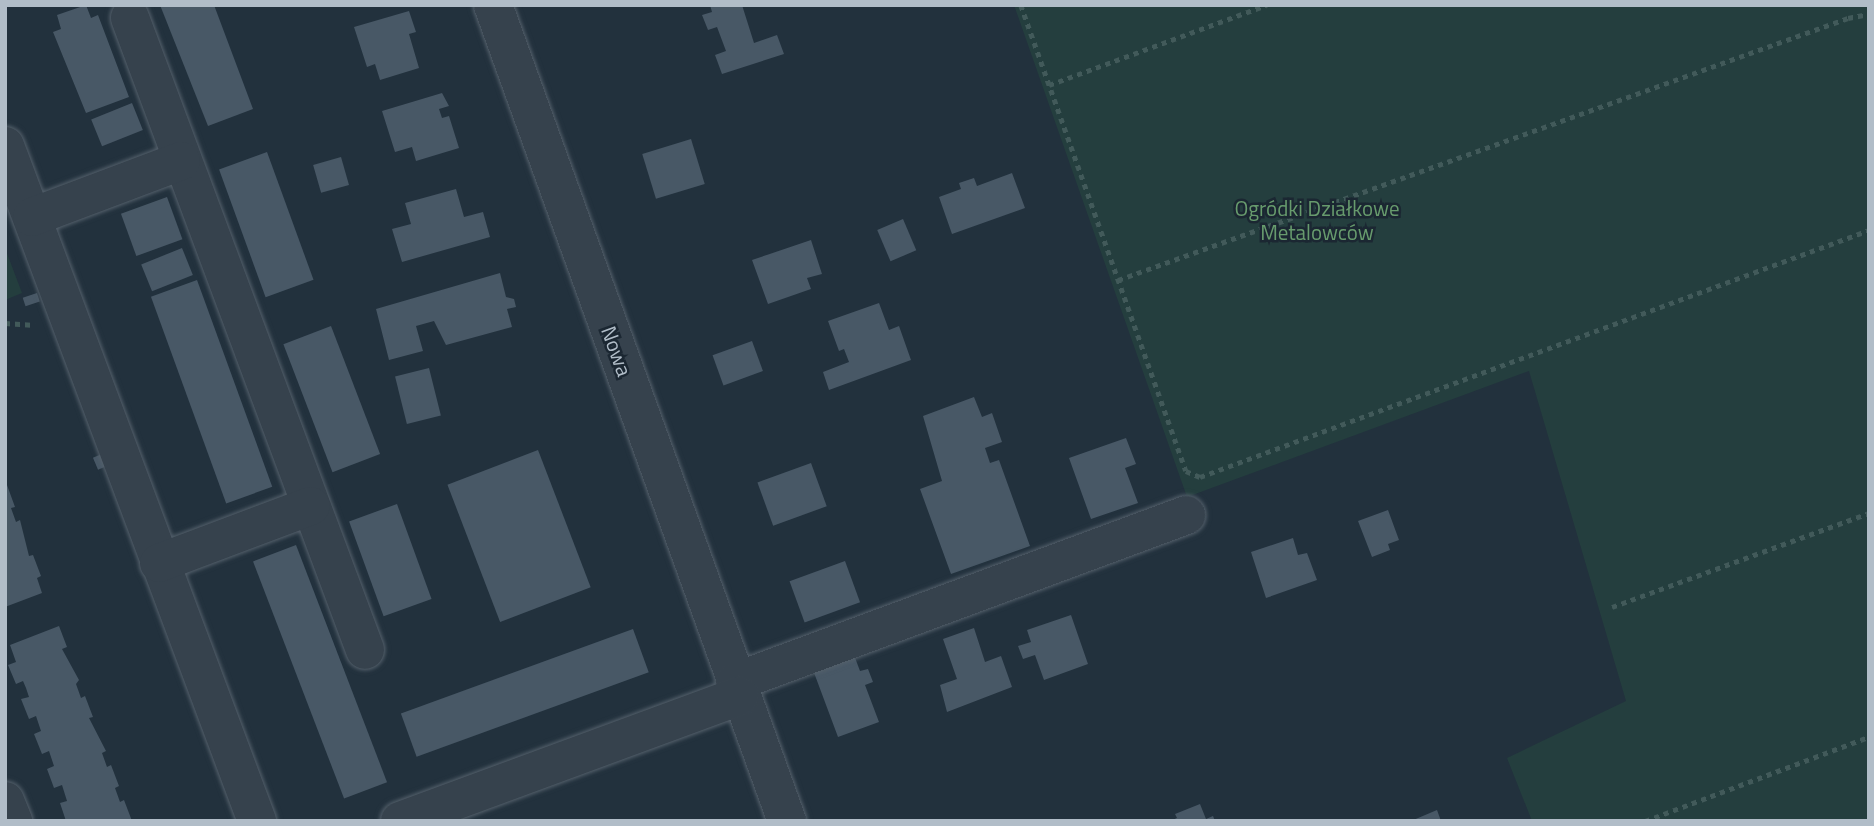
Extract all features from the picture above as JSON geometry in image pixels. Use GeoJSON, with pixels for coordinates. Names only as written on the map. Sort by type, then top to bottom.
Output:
{"type":"FeatureCollection","features":[{"type":"Feature","properties":{"kind":"street","name":"Nowa"},"geometry":{"type":"LineString","coordinates":[[493,5],[787,821]]}},
{"type":"Feature","properties":{"kind":"street"},"geometry":{"type":"LineString","coordinates":[[130,18],[365,650]]}},
{"type":"Feature","properties":{"kind":"street"},"geometry":{"type":"LineString","coordinates":[[5,146],[257,821]]}},
{"type":"Feature","properties":{"kind":"street"},"geometry":{"type":"LineString","coordinates":[[32,217],[181,161]]}},
{"type":"Feature","properties":{"kind":"street"},"geometry":{"type":"LineString","coordinates":[[159,563],[311,506]]}},
{"type":"Feature","properties":{"kind":"street"},"geometry":{"type":"LineString","coordinates":[[400,821],[1186,515]]}},
{"type":"Feature","properties":{"kind":"street"},"geometry":{"type":"LineString","coordinates":[[5,801],[13,821]]}},
{"type":"Feature","properties":{"kind":"path"},"geometry":{"type":"LineString","coordinates":[[1021,5],[1186,471],[1200,477],[1869,230]]}},
{"type":"Feature","properties":{"kind":"path"},"geometry":{"type":"LineString","coordinates":[[1049,85],[1267,5]]}},
{"type":"Feature","properties":{"kind":"path"},"geometry":{"type":"LineString","coordinates":[[1118,280],[1848,18],[1869,14]]}},
{"type":"Feature","properties":{"kind":"path"},"geometry":{"type":"LineString","coordinates":[[5,323],[32,324]]}},
{"type":"Feature","properties":{"kind":"path"},"geometry":{"type":"LineString","coordinates":[[1612,607],[1869,513]]}},
{"type":"Feature","properties":{"kind":"path"},"geometry":{"type":"LineString","coordinates":[[1644,821],[1869,737]]}},
{"type":"Feature","properties":{"kind":"green space","name":"Ogródki Działkowe Metalowców"},"geometry":{"type":"Polygon","coordinates":[[[1014,5],[1869,5],[1869,821],[1532,821],[1507,758],[1626,701],[1529,371],[1187,497],[1014,5]]]}},
{"type":"Feature","properties":{"kind":"green space"},"geometry":{"type":"Polygon","coordinates":[[[5,248],[22,293],[5,300],[5,248]]]}},
{"type":"Feature","properties":{"kind":"building"},"geometry":{"type":"Polygon","coordinates":[[[86,5],[91,18],[98,15],[129,97],[86,113],[53,32],[61,29],[57,15],[86,5]]]}},
{"type":"Feature","properties":{"kind":"building"},"geometry":{"type":"Polygon","coordinates":[[[160,5],[214,5],[253,109],[208,126],[160,5]]]}},
{"type":"Feature","properties":{"kind":"building"},"geometry":{"type":"Polygon","coordinates":[[[710,5],[742,5],[754,43],[777,35],[784,54],[722,74],[715,55],[726,51],[717,27],[708,30],[702,15],[712,12],[710,5]]]}},
{"type":"Feature","properties":{"kind":"building"},"geometry":{"type":"Polygon","coordinates":[[[409,11],[416,32],[409,34],[419,68],[380,80],[375,64],[367,67],[354,27],[409,11]]]}},
{"type":"Feature","properties":{"kind":"building"},"geometry":{"type":"Polygon","coordinates":[[[442,93],[449,106],[439,109],[442,118],[449,116],[459,148],[416,161],[412,147],[395,152],[382,111],[442,93]]]}},
{"type":"Feature","properties":{"kind":"building"},"geometry":{"type":"Polygon","coordinates":[[[132,103],[143,130],[102,146],[91,119],[132,103]]]}},
{"type":"Feature","properties":{"kind":"building"},"geometry":{"type":"Polygon","coordinates":[[[691,139],[705,184],[656,199],[642,154],[691,139]]]}},
{"type":"Feature","properties":{"kind":"building"},"geometry":{"type":"Polygon","coordinates":[[[267,152],[314,280],[266,297],[219,169],[267,152]]]}},
{"type":"Feature","properties":{"kind":"building"},"geometry":{"type":"Polygon","coordinates":[[[341,157],[349,185],[321,193],[313,165],[341,157]]]}},
{"type":"Feature","properties":{"kind":"building"},"geometry":{"type":"Polygon","coordinates":[[[1012,173],[1025,208],[952,234],[939,197],[961,189],[959,183],[974,178],[977,186],[1012,173]]]}},
{"type":"Feature","properties":{"kind":"building"},"geometry":{"type":"Polygon","coordinates":[[[456,189],[464,217],[483,212],[490,237],[402,262],[392,229],[411,224],[405,203],[456,189]]]}},
{"type":"Feature","properties":{"kind":"building"},"geometry":{"type":"Polygon","coordinates":[[[167,197],[182,239],[136,256],[121,214],[167,197]]]}},
{"type":"Feature","properties":{"kind":"building"},"geometry":{"type":"Polygon","coordinates":[[[903,219],[916,250],[891,261],[877,230],[903,219]]]}},
{"type":"Feature","properties":{"kind":"building"},"geometry":{"type":"Polygon","coordinates":[[[811,240],[822,274],[807,278],[811,289],[768,304],[752,260],[811,240]]]}},
{"type":"Feature","properties":{"kind":"building"},"geometry":{"type":"Polygon","coordinates":[[[182,248],[193,275],[152,291],[141,264],[182,248]]]}},
{"type":"Feature","properties":{"kind":"building"},"geometry":{"type":"Polygon","coordinates":[[[500,273],[506,297],[514,299],[516,307],[507,309],[512,327],[446,345],[434,321],[416,326],[423,351],[389,360],[376,309],[500,273]]]}},
{"type":"Feature","properties":{"kind":"building"},"geometry":{"type":"Polygon","coordinates":[[[197,280],[272,487],[226,503],[151,297],[197,280]]]}},
{"type":"Feature","properties":{"kind":"building"},"geometry":{"type":"Polygon","coordinates":[[[37,293],[40,302],[26,306],[23,298],[37,293]]]}},
{"type":"Feature","properties":{"kind":"building"},"geometry":{"type":"Polygon","coordinates":[[[879,303],[889,330],[899,326],[911,360],[829,390],[823,372],[849,362],[844,349],[839,351],[828,321],[879,303]]]}},
{"type":"Feature","properties":{"kind":"building"},"geometry":{"type":"Polygon","coordinates":[[[331,326],[380,454],[332,472],[283,344],[331,326]]]}},
{"type":"Feature","properties":{"kind":"building"},"geometry":{"type":"Polygon","coordinates":[[[752,341],[763,371],[723,385],[713,355],[752,341]]]}},
{"type":"Feature","properties":{"kind":"building"},"geometry":{"type":"Polygon","coordinates":[[[429,368],[441,416],[407,424],[395,376],[429,368]]]}},
{"type":"Feature","properties":{"kind":"building"},"geometry":{"type":"Polygon","coordinates":[[[974,397],[982,417],[992,413],[1002,442],[985,448],[990,463],[999,460],[1030,546],[951,574],[920,489],[942,481],[923,416],[974,397]]]}},
{"type":"Feature","properties":{"kind":"building"},"geometry":{"type":"Polygon","coordinates":[[[1126,438],[1136,464],[1125,468],[1138,503],[1091,519],[1069,458],[1126,438]]]}},
{"type":"Feature","properties":{"kind":"building"},"geometry":{"type":"Polygon","coordinates":[[[538,450],[591,587],[500,622],[447,485],[538,450]]]}},
{"type":"Feature","properties":{"kind":"building"},"geometry":{"type":"Polygon","coordinates":[[[104,453],[109,465],[98,470],[93,458],[104,453]]]}},
{"type":"Feature","properties":{"kind":"building"},"geometry":{"type":"Polygon","coordinates":[[[811,463],[827,506],[773,526],[757,482],[811,463]]]}},
{"type":"Feature","properties":{"kind":"building"},"geometry":{"type":"Polygon","coordinates":[[[7,485],[15,507],[11,508],[16,522],[20,520],[29,556],[33,555],[41,576],[37,578],[42,593],[5,607],[7,485]]]}},
{"type":"Feature","properties":{"kind":"building"},"geometry":{"type":"Polygon","coordinates":[[[397,504],[432,599],[384,616],[349,521],[397,504]]]}},
{"type":"Feature","properties":{"kind":"building"},"geometry":{"type":"Polygon","coordinates":[[[1388,510],[1399,540],[1388,544],[1390,550],[1372,557],[1358,521],[1388,510]]]}},
{"type":"Feature","properties":{"kind":"building"},"geometry":{"type":"Polygon","coordinates":[[[1293,538],[1298,555],[1307,553],[1317,580],[1266,598],[1251,552],[1293,538]]]}},
{"type":"Feature","properties":{"kind":"building"},"geometry":{"type":"Polygon","coordinates":[[[296,545],[387,782],[344,799],[253,561],[296,545]]]}},
{"type":"Feature","properties":{"kind":"building"},"geometry":{"type":"Polygon","coordinates":[[[845,561],[860,602],[805,623],[790,581],[845,561]]]}},
{"type":"Feature","properties":{"kind":"building"},"geometry":{"type":"Polygon","coordinates":[[[1071,615],[1088,664],[1044,680],[1035,655],[1023,659],[1018,646],[1031,642],[1027,630],[1071,615]]]}},
{"type":"Feature","properties":{"kind":"building"},"geometry":{"type":"Polygon","coordinates":[[[59,626],[67,647],[62,649],[79,680],[76,684],[81,698],[85,696],[93,717],[89,718],[106,751],[102,753],[107,767],[111,765],[119,786],[115,788],[120,802],[124,800],[132,821],[66,821],[60,803],[67,801],[62,785],[54,788],[47,769],[54,766],[49,751],[42,754],[34,734],[41,731],[36,716],[29,719],[21,699],[29,697],[26,688],[23,681],[16,684],[8,665],[16,662],[10,645],[59,626]]]}},
{"type":"Feature","properties":{"kind":"building"},"geometry":{"type":"Polygon","coordinates":[[[974,628],[985,662],[1001,656],[1012,687],[947,712],[940,685],[957,679],[943,639],[974,628]]]}},
{"type":"Feature","properties":{"kind":"building"},"geometry":{"type":"Polygon","coordinates":[[[633,629],[649,672],[417,757],[401,713],[633,629]]]}},
{"type":"Feature","properties":{"kind":"building"},"geometry":{"type":"Polygon","coordinates":[[[854,655],[860,671],[868,669],[873,682],[865,685],[879,722],[838,737],[813,670],[854,655]]]}},
{"type":"Feature","properties":{"kind":"building"},"geometry":{"type":"Polygon","coordinates":[[[1200,804],[1206,819],[1213,816],[1215,821],[1170,821],[1177,818],[1175,814],[1200,804]]]}},
{"type":"Feature","properties":{"kind":"building"},"geometry":{"type":"Polygon","coordinates":[[[1437,810],[1441,821],[1411,821],[1437,810]]]}}]}
